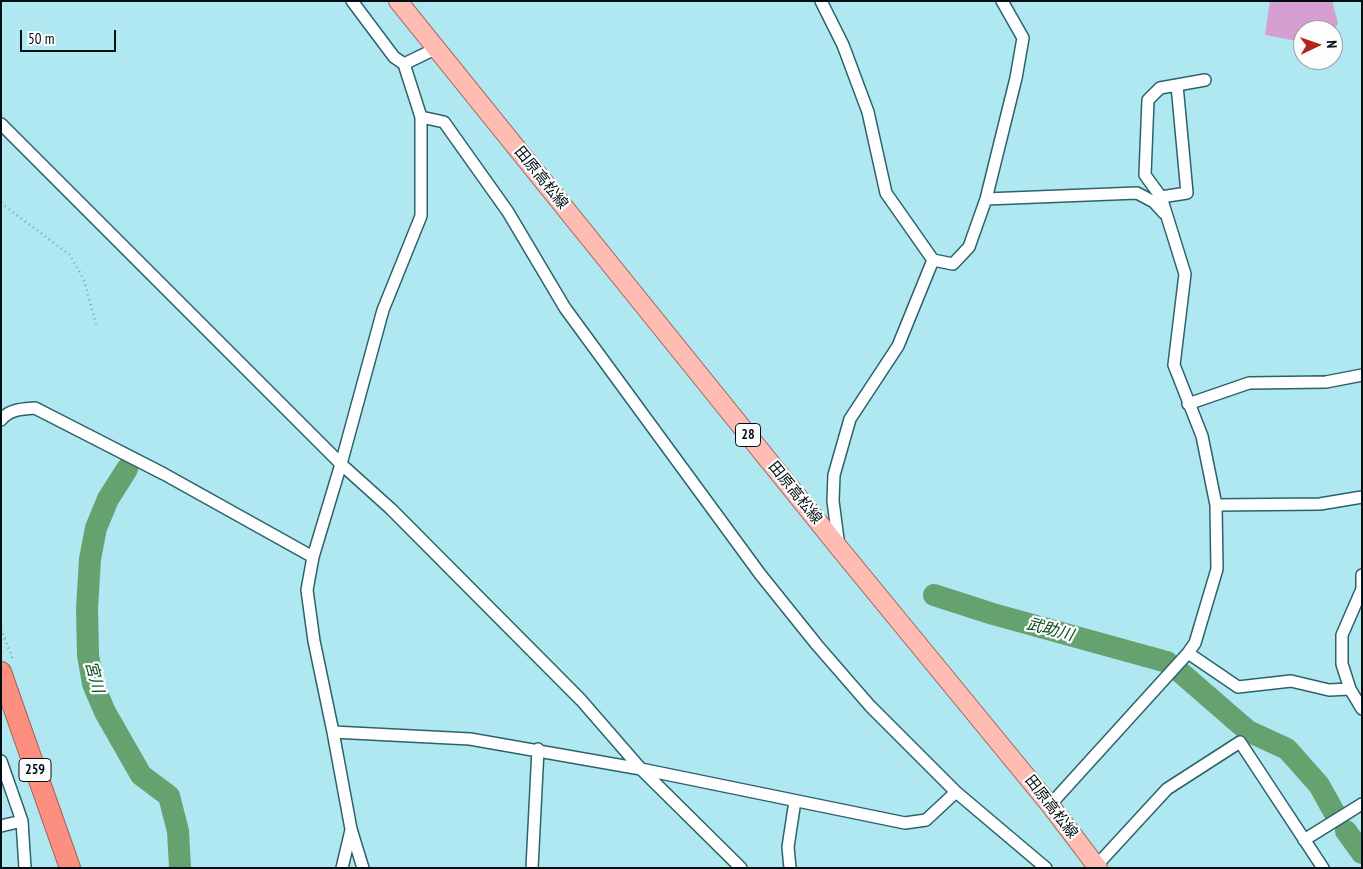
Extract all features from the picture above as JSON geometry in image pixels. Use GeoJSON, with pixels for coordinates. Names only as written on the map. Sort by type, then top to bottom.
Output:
{"type":"FeatureCollection","features":[{"type":"Feature","properties":{"kind":"highway","name":"259"},"geometry":{"type":"LineString","coordinates":[[1,672],[70,868]]}},
{"type":"Feature","properties":{"kind":"main road","name":"田原高松線"},"geometry":{"type":"LineString","coordinates":[[398,1],[1098,866]]}},
{"type":"Feature","properties":{"kind":"street"},"geometry":{"type":"LineString","coordinates":[[352,1],[394,58],[404,64],[421,117],[421,216],[382,310],[342,464],[313,557],[307,590],[314,641],[334,732],[351,829],[363,868]]}},
{"type":"Feature","properties":{"kind":"street"},"geometry":{"type":"LineString","coordinates":[[821,1],[843,45],[868,112],[886,193],[933,260],[953,264],[970,248],[986,199],[1016,78],[1023,38],[1002,1]]}},
{"type":"Feature","properties":{"kind":"street"},"geometry":{"type":"LineString","coordinates":[[404,64],[436,48]]}},
{"type":"Feature","properties":{"kind":"street"},"geometry":{"type":"LineString","coordinates":[[1050,805],[1188,654],[1195,643],[1217,569],[1216,505],[1202,436],[1174,365],[1185,274],[1161,197],[1145,175],[1148,100],[1160,88],[1205,80]]}},
{"type":"Feature","properties":{"kind":"street"},"geometry":{"type":"LineString","coordinates":[[1161,197],[1187,193],[1178,85]]}},
{"type":"Feature","properties":{"kind":"street"},"geometry":{"type":"LineString","coordinates":[[421,117],[444,122],[508,212],[565,308],[766,581],[817,645],[870,706],[956,792],[1046,868]]}},
{"type":"Feature","properties":{"kind":"street"},"geometry":{"type":"LineString","coordinates":[[1,124],[342,464],[392,509],[574,692],[641,769],[741,868]]}},
{"type":"Feature","properties":{"kind":"street"},"geometry":{"type":"LineString","coordinates":[[986,199],[1137,193],[1154,202],[1168,219]]}},
{"type":"Feature","properties":{"kind":"street"},"geometry":{"type":"LineString","coordinates":[[840,549],[832,501],[834,475],[850,419],[898,346],[933,260]]}},
{"type":"Feature","properties":{"kind":"street"},"geometry":{"type":"LineString","coordinates":[[1188,404],[1249,384],[1326,382],[1362,375]]}},
{"type":"Feature","properties":{"kind":"street"},"geometry":{"type":"LineString","coordinates":[[1,420],[6,414],[21,409],[35,408],[164,474],[313,557]]}},
{"type":"Feature","properties":{"kind":"street"},"geometry":{"type":"LineString","coordinates":[[1216,505],[1320,504],[1362,497]]}},
{"type":"Feature","properties":{"kind":"street"},"geometry":{"type":"LineString","coordinates":[[1362,575],[1362,588],[1342,635],[1342,664],[1350,689],[1362,709]]}},
{"type":"Feature","properties":{"kind":"street"},"geometry":{"type":"LineString","coordinates":[[1188,654],[1238,687],[1291,680],[1330,690],[1350,689]]}},
{"type":"Feature","properties":{"kind":"street"},"geometry":{"type":"LineString","coordinates":[[334,732],[470,739],[641,769],[905,823],[926,820],[956,792]]}},
{"type":"Feature","properties":{"kind":"street"},"geometry":{"type":"LineString","coordinates":[[1098,866],[1167,789],[1240,742],[1323,868]]}},
{"type":"Feature","properties":{"kind":"street"},"geometry":{"type":"LineString","coordinates":[[532,868],[538,750]]}},
{"type":"Feature","properties":{"kind":"street"},"geometry":{"type":"LineString","coordinates":[[1,761],[22,821],[25,868]]}},
{"type":"Feature","properties":{"kind":"street"},"geometry":{"type":"LineString","coordinates":[[790,868],[788,847],[795,801]]}},
{"type":"Feature","properties":{"kind":"street"},"geometry":{"type":"LineString","coordinates":[[1304,840],[1362,804]]}},
{"type":"Feature","properties":{"kind":"street"},"geometry":{"type":"LineString","coordinates":[[1,826],[22,821]]}},
{"type":"Feature","properties":{"kind":"street"},"geometry":{"type":"LineString","coordinates":[[342,868],[351,829]]}},
{"type":"Feature","properties":{"kind":"path"},"geometry":{"type":"LineString","coordinates":[[1,203],[70,255],[84,280],[96,324]]}},
{"type":"Feature","properties":{"kind":"shaded area"},"geometry":{"type":"Polygon","coordinates":[[[1270,1],[1332,1],[1337,20],[1293,20],[1293,40],[1265,35],[1270,1]]]}},
{"type":"Feature","properties":{"kind":"waterway","name":"宮川"},"geometry":{"type":"LineString","coordinates":[[127,469],[108,499],[96,528],[90,559],[87,609],[88,655],[93,684],[105,712],[141,775],[169,796],[178,831],[180,868]]}},
{"type":"Feature","properties":{"kind":"waterway","name":"武助川"},"geometry":{"type":"LineString","coordinates":[[934,595],[993,614],[1167,662]]}},
{"type":"Feature","properties":{"kind":"waterway","name":"武助川"},"geometry":{"type":"LineString","coordinates":[[1180,672],[1248,731],[1287,749],[1319,785],[1334,812]]}},
{"type":"Feature","properties":{"kind":"waterway","name":"武助川"},"geometry":{"type":"LineString","coordinates":[[1346,831],[1362,853]]}}]}
